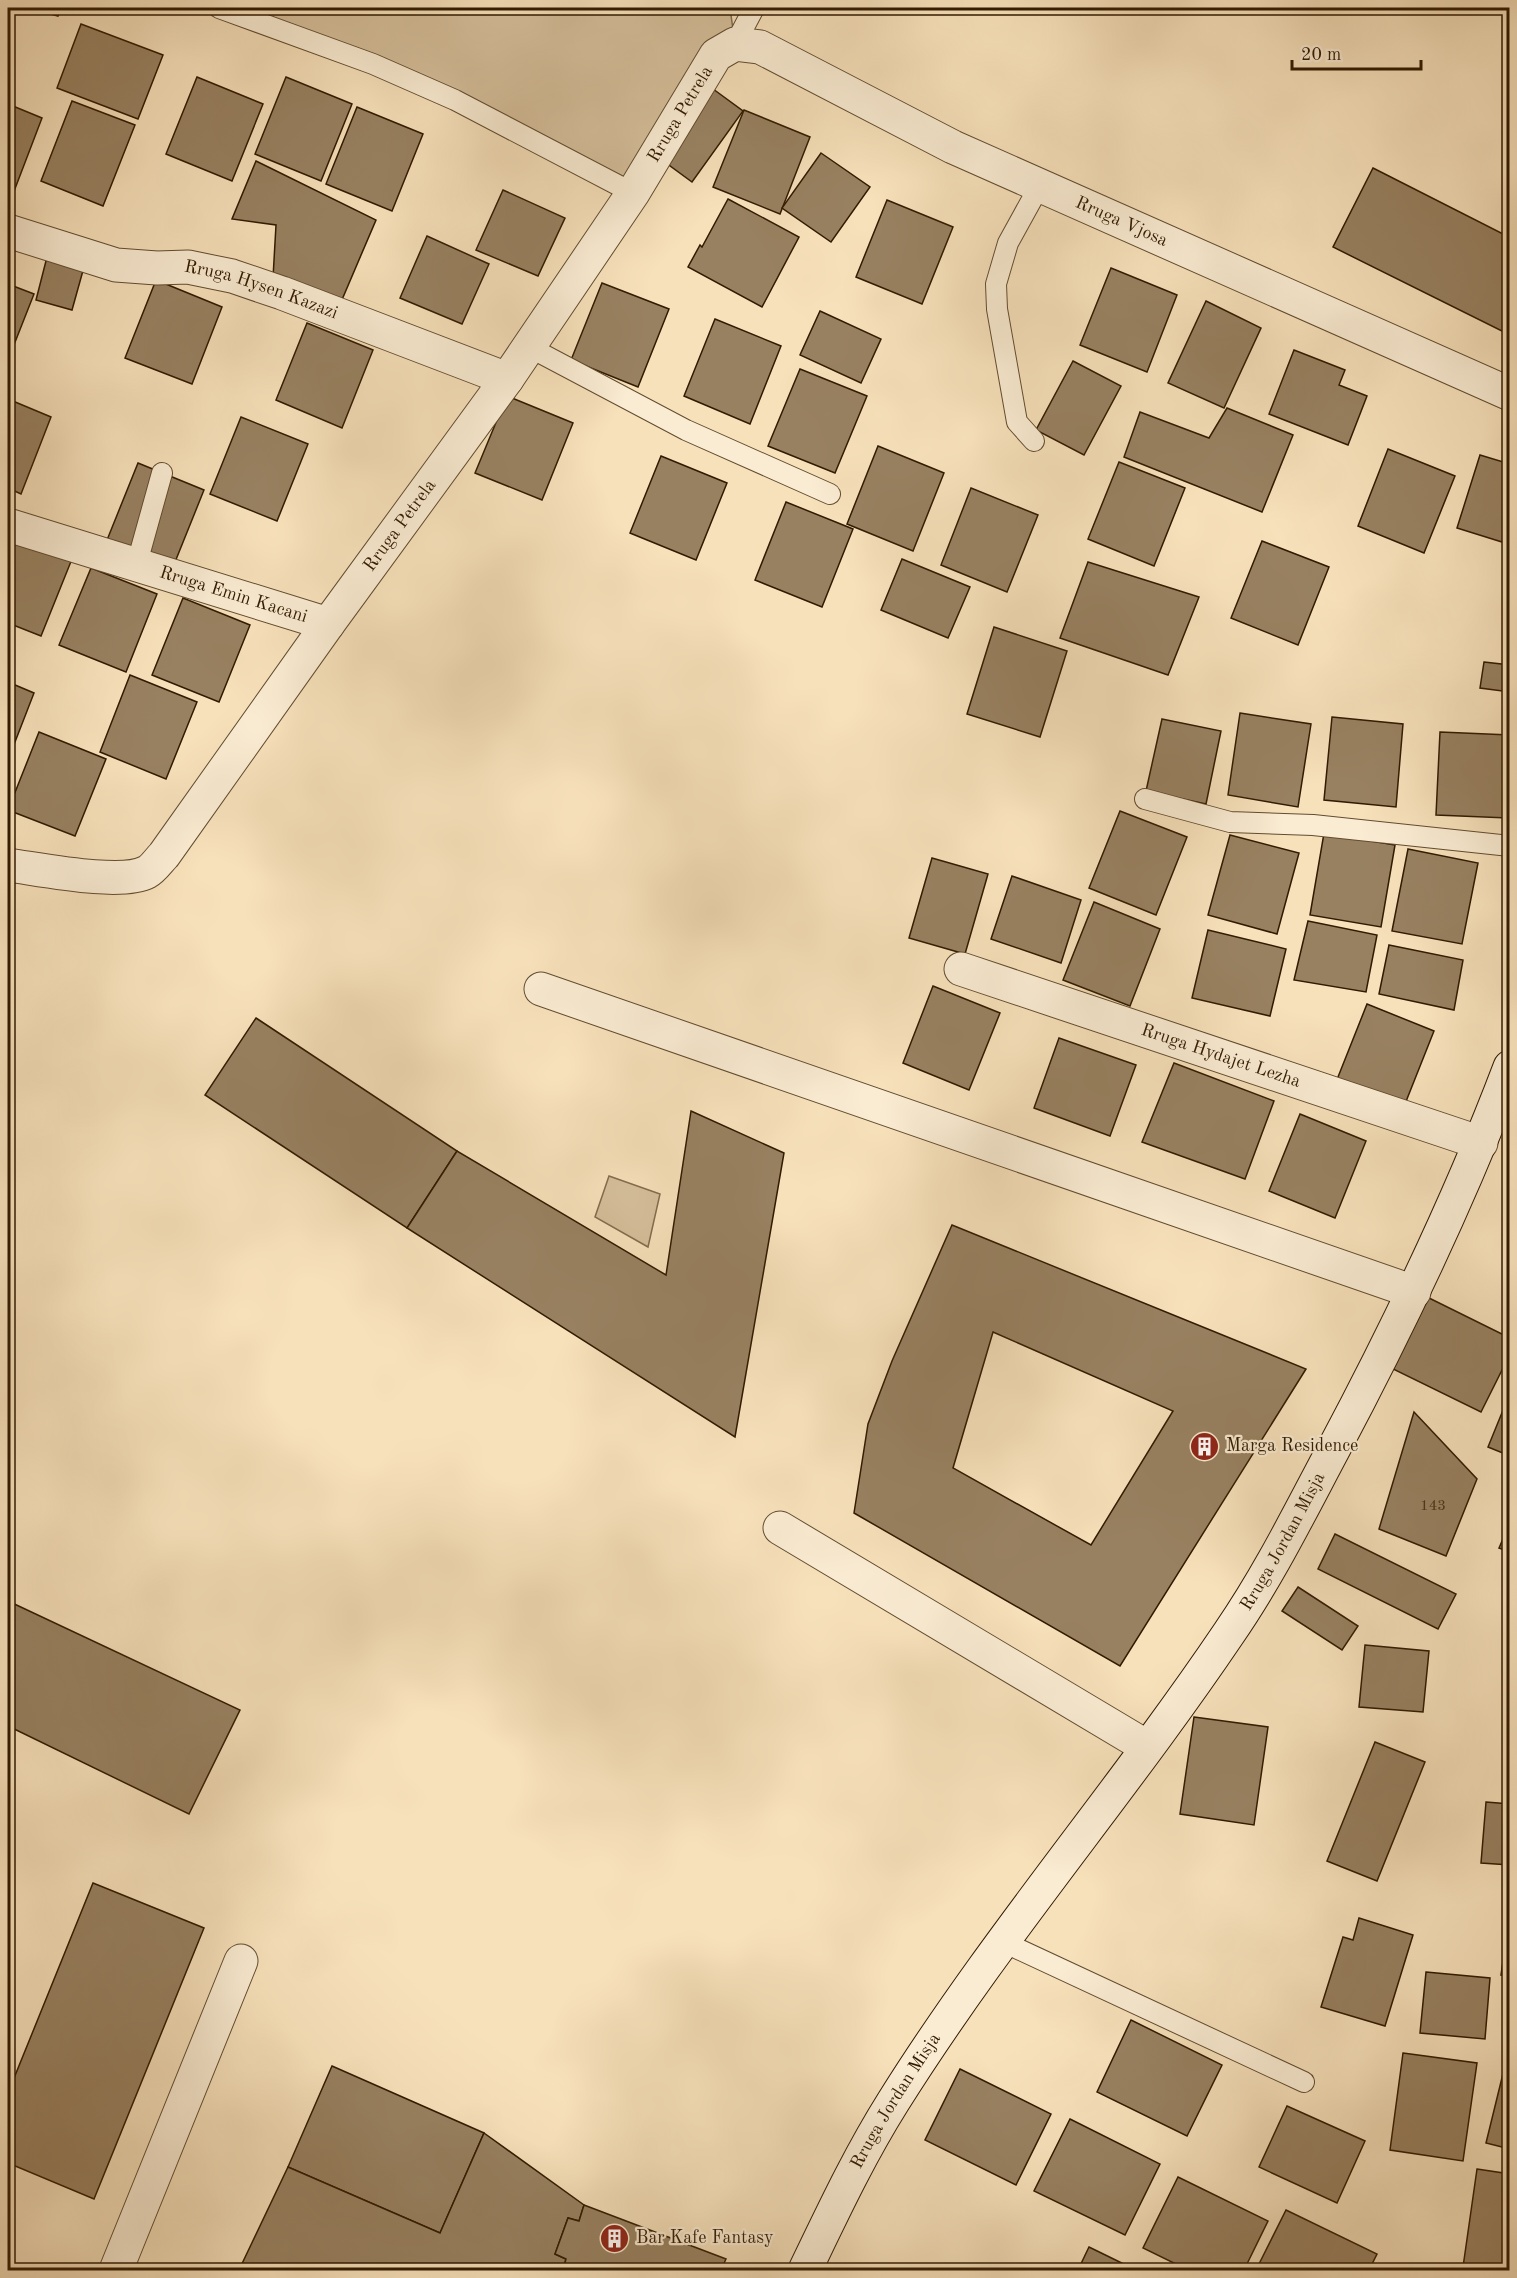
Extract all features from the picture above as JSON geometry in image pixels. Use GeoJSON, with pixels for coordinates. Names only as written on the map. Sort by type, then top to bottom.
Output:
{"type":"FeatureCollection","features":[{"type":"Feature","properties":{"kind":"street","name":"Rruga Petrela"},"geometry":{"type":"LineString","coordinates":[[8,865],[128,878],[148,872],[164,855],[328,624],[507,379],[633,193],[716,55],[735,44]]}},
{"type":"Feature","properties":{"kind":"street","name":"Rruga Vjosa"},"geometry":{"type":"LineString","coordinates":[[735,44],[760,47],[953,147],[1509,394]]}},
{"type":"Feature","properties":{"kind":"street","name":"Rruga Hysen Kazazi"},"geometry":{"type":"LineString","coordinates":[[8,231],[116,265],[157,268],[188,267],[232,276],[507,379]]}},
{"type":"Feature","properties":{"kind":"street","name":"Rruga Emin Kacani"},"geometry":{"type":"LineString","coordinates":[[8,525],[138,563],[328,624]]}},
{"type":"Feature","properties":{"kind":"street","name":"Rruga Hydajet Lezha"},"geometry":{"type":"LineString","coordinates":[[961,969],[1481,1143]]}},
{"type":"Feature","properties":{"kind":"street"},"geometry":{"type":"LineString","coordinates":[[541,989],[1414,1292]]}},
{"type":"Feature","properties":{"kind":"street","name":"Rruga Jordan Misja"},"geometry":{"type":"LineString","coordinates":[[805,2271],[826,2225],[891,2104],[1001,1941],[1231,1631],[1270,1569],[1386,1350],[1414,1292],[1481,1143],[1509,1067]]}},
{"type":"Feature","properties":{"kind":"street"},"geometry":{"type":"LineString","coordinates":[[780,1528],[1147,1747]]}},
{"type":"Feature","properties":{"kind":"street"},"geometry":{"type":"LineString","coordinates":[[116,2271],[241,1961]]}},
{"type":"Feature","properties":{"kind":"lane"},"geometry":{"type":"LineString","coordinates":[[219,8],[373,64],[455,100],[633,193]]}},
{"type":"Feature","properties":{"kind":"lane"},"geometry":{"type":"LineString","coordinates":[[735,44],[754,8]]}},
{"type":"Feature","properties":{"kind":"lane"},"geometry":{"type":"LineString","coordinates":[[1034,441],[1017,422],[997,309],[996,284],[1008,243],[1040,186]]}},
{"type":"Feature","properties":{"kind":"lane"},"geometry":{"type":"LineString","coordinates":[[529,347],[686,430],[831,494]]}},
{"type":"Feature","properties":{"kind":"lane","name":"Rruga Emin Kacani"},"geometry":{"type":"LineString","coordinates":[[138,563],[162,473]]}},
{"type":"Feature","properties":{"kind":"lane"},"geometry":{"type":"LineString","coordinates":[[1144,800],[1230,822],[1313,825],[1509,846]]}},
{"type":"Feature","properties":{"kind":"lane"},"geometry":{"type":"LineString","coordinates":[[1001,1941],[1304,2082]]}},
{"type":"Feature","properties":{"kind":"shaded area"},"geometry":{"type":"Polygon","coordinates":[[[219,8],[730,8],[735,44],[633,193],[455,100],[219,8]]]}},
{"type":"Feature","properties":{"kind":"shaded area"},"geometry":{"type":"Polygon","coordinates":[[[609,1176],[660,1194],[648,1247],[595,1217],[609,1176]]]}},
{"type":"Feature","properties":{"kind":"building"},"geometry":{"type":"Polygon","coordinates":[[[29,8],[61,8],[58,16],[29,8]]]}},
{"type":"Feature","properties":{"kind":"building"},"geometry":{"type":"Polygon","coordinates":[[[81,24],[163,55],[138,119],[57,88],[81,24]]]}},
{"type":"Feature","properties":{"kind":"building"},"geometry":{"type":"Polygon","coordinates":[[[197,77],[263,104],[232,181],[166,154],[197,77]]]}},
{"type":"Feature","properties":{"kind":"building"},"geometry":{"type":"Polygon","coordinates":[[[286,77],[352,104],[321,181],[255,154],[286,77]]]}},
{"type":"Feature","properties":{"kind":"building"},"geometry":{"type":"Polygon","coordinates":[[[709,86],[743,111],[692,182],[658,157],[709,86]]]}},
{"type":"Feature","properties":{"kind":"building"},"geometry":{"type":"Polygon","coordinates":[[[72,101],[135,125],[103,206],[41,181],[72,101]]]}},
{"type":"Feature","properties":{"kind":"building"},"geometry":{"type":"Polygon","coordinates":[[[8,104],[42,118],[8,207],[8,104]]]}},
{"type":"Feature","properties":{"kind":"building"},"geometry":{"type":"Polygon","coordinates":[[[357,107],[423,134],[392,211],[326,184],[357,107]]]}},
{"type":"Feature","properties":{"kind":"building"},"geometry":{"type":"Polygon","coordinates":[[[744,110],[810,137],[780,214],[713,187],[744,110]]]}},
{"type":"Feature","properties":{"kind":"building"},"geometry":{"type":"Polygon","coordinates":[[[821,153],[870,187],[831,242],[782,208],[821,153]]]}},
{"type":"Feature","properties":{"kind":"building"},"geometry":{"type":"Polygon","coordinates":[[[256,161],[376,220],[341,302],[273,278],[276,225],[232,219],[256,161]]]}},
{"type":"Feature","properties":{"kind":"building"},"geometry":{"type":"Polygon","coordinates":[[[1373,168],[1503,234],[1510,221],[1510,335],[1333,247],[1373,168]]]}},
{"type":"Feature","properties":{"kind":"building"},"geometry":{"type":"Polygon","coordinates":[[[503,190],[565,218],[538,276],[476,250],[503,190]]]}},
{"type":"Feature","properties":{"kind":"building"},"geometry":{"type":"Polygon","coordinates":[[[728,199],[799,237],[762,307],[688,267],[700,245],[702,247],[728,199]]]}},
{"type":"Feature","properties":{"kind":"building"},"geometry":{"type":"Polygon","coordinates":[[[887,200],[953,227],[922,304],[856,277],[887,200]]]}},
{"type":"Feature","properties":{"kind":"building"},"geometry":{"type":"Polygon","coordinates":[[[427,236],[489,264],[462,324],[400,298],[427,236]]]}},
{"type":"Feature","properties":{"kind":"building"},"geometry":{"type":"Polygon","coordinates":[[[47,257],[84,267],[72,310],[36,300],[47,257]]]}},
{"type":"Feature","properties":{"kind":"building"},"geometry":{"type":"Polygon","coordinates":[[[1111,268],[1177,295],[1147,372],[1080,345],[1111,268]]]}},
{"type":"Feature","properties":{"kind":"building"},"geometry":{"type":"Polygon","coordinates":[[[156,280],[222,307],[192,384],[125,358],[156,280]]]}},
{"type":"Feature","properties":{"kind":"building"},"geometry":{"type":"Polygon","coordinates":[[[602,283],[669,309],[638,387],[571,360],[602,283]]]}},
{"type":"Feature","properties":{"kind":"building"},"geometry":{"type":"Polygon","coordinates":[[[8,284],[34,294],[8,360],[8,284]]]}},
{"type":"Feature","properties":{"kind":"building"},"geometry":{"type":"Polygon","coordinates":[[[1206,301],[1261,328],[1224,408],[1168,383],[1206,301]]]}},
{"type":"Feature","properties":{"kind":"building"},"geometry":{"type":"Polygon","coordinates":[[[820,311],[881,339],[861,383],[800,355],[820,311]]]}},
{"type":"Feature","properties":{"kind":"building"},"geometry":{"type":"Polygon","coordinates":[[[715,319],[781,346],[750,424],[684,396],[715,319]]]}},
{"type":"Feature","properties":{"kind":"building"},"geometry":{"type":"Polygon","coordinates":[[[307,323],[373,350],[342,428],[276,400],[307,323]]]}},
{"type":"Feature","properties":{"kind":"building"},"geometry":{"type":"Polygon","coordinates":[[[1294,350],[1345,370],[1339,385],[1367,396],[1348,445],[1269,414],[1294,350]]]}},
{"type":"Feature","properties":{"kind":"building"},"geometry":{"type":"Polygon","coordinates":[[[1073,361],[1121,386],[1084,455],[1036,430],[1073,361]]]}},
{"type":"Feature","properties":{"kind":"building"},"geometry":{"type":"Polygon","coordinates":[[[800,369],[867,396],[835,473],[768,446],[800,369]]]}},
{"type":"Feature","properties":{"kind":"building"},"geometry":{"type":"Polygon","coordinates":[[[507,396],[573,423],[542,500],[475,473],[507,396]]]}},
{"type":"Feature","properties":{"kind":"building"},"geometry":{"type":"Polygon","coordinates":[[[8,399],[51,417],[21,494],[8,488],[8,399]]]}},
{"type":"Feature","properties":{"kind":"building"},"geometry":{"type":"Polygon","coordinates":[[[1227,408],[1293,435],[1262,512],[1124,457],[1140,412],[1209,438],[1227,408]]]}},
{"type":"Feature","properties":{"kind":"building"},"geometry":{"type":"Polygon","coordinates":[[[241,417],[308,444],[277,521],[210,494],[241,417]]]}},
{"type":"Feature","properties":{"kind":"building"},"geometry":{"type":"Polygon","coordinates":[[[878,446],[944,473],[913,551],[847,524],[878,446]]]}},
{"type":"Feature","properties":{"kind":"building"},"geometry":{"type":"Polygon","coordinates":[[[1388,449],[1455,476],[1424,553],[1358,526],[1388,449]]]}},
{"type":"Feature","properties":{"kind":"building"},"geometry":{"type":"Polygon","coordinates":[[[1480,455],[1510,464],[1510,520],[1502,542],[1457,528],[1480,455]]]}},
{"type":"Feature","properties":{"kind":"building"},"geometry":{"type":"Polygon","coordinates":[[[661,456],[727,483],[696,560],[630,533],[661,456]]]}},
{"type":"Feature","properties":{"kind":"building"},"geometry":{"type":"Polygon","coordinates":[[[1119,462],[1185,488],[1154,566],[1088,539],[1119,462]]]}},
{"type":"Feature","properties":{"kind":"building"},"geometry":{"type":"Polygon","coordinates":[[[138,463],[204,490],[173,567],[107,540],[138,463]]]}},
{"type":"Feature","properties":{"kind":"building"},"geometry":{"type":"Polygon","coordinates":[[[971,488],[1038,515],[1007,592],[941,565],[971,488]]]}},
{"type":"Feature","properties":{"kind":"building"},"geometry":{"type":"Polygon","coordinates":[[[786,502],[853,529],[822,607],[755,580],[786,502]]]}},
{"type":"Feature","properties":{"kind":"building"},"geometry":{"type":"Polygon","coordinates":[[[8,532],[72,559],[41,636],[8,623],[8,532]]]}},
{"type":"Feature","properties":{"kind":"building"},"geometry":{"type":"Polygon","coordinates":[[[1262,541],[1329,567],[1298,645],[1231,618],[1262,541]]]}},
{"type":"Feature","properties":{"kind":"building"},"geometry":{"type":"Polygon","coordinates":[[[902,559],[970,587],[948,638],[881,610],[902,559]]]}},
{"type":"Feature","properties":{"kind":"building"},"geometry":{"type":"Polygon","coordinates":[[[1088,562],[1199,597],[1168,675],[1060,638],[1088,562]]]}},
{"type":"Feature","properties":{"kind":"building"},"geometry":{"type":"Polygon","coordinates":[[[91,568],[157,594],[126,672],[59,645],[91,568]]]}},
{"type":"Feature","properties":{"kind":"building"},"geometry":{"type":"Polygon","coordinates":[[[183,598],[250,625],[219,702],[152,675],[183,598]]]}},
{"type":"Feature","properties":{"kind":"building"},"geometry":{"type":"Polygon","coordinates":[[[994,627],[1067,651],[1040,737],[967,714],[994,627]]]}},
{"type":"Feature","properties":{"kind":"building"},"geometry":{"type":"Polygon","coordinates":[[[1484,662],[1510,665],[1510,692],[1480,688],[1484,662]]]}},
{"type":"Feature","properties":{"kind":"building"},"geometry":{"type":"Polygon","coordinates":[[[130,675],[197,702],[166,779],[100,752],[130,675]]]}},
{"type":"Feature","properties":{"kind":"building"},"geometry":{"type":"Polygon","coordinates":[[[8,682],[34,693],[8,760],[8,682]]]}},
{"type":"Feature","properties":{"kind":"building"},"geometry":{"type":"Polygon","coordinates":[[[1240,713],[1311,724],[1298,807],[1228,795],[1240,713]]]}},
{"type":"Feature","properties":{"kind":"building"},"geometry":{"type":"Polygon","coordinates":[[[1332,717],[1403,724],[1396,807],[1324,800],[1332,717]]]}},
{"type":"Feature","properties":{"kind":"building"},"geometry":{"type":"Polygon","coordinates":[[[1162,719],[1221,731],[1206,804],[1146,791],[1162,719]]]}},
{"type":"Feature","properties":{"kind":"building"},"geometry":{"type":"Polygon","coordinates":[[[39,732],[106,759],[75,836],[8,810],[39,732]]]}},
{"type":"Feature","properties":{"kind":"building"},"geometry":{"type":"Polygon","coordinates":[[[1440,732],[1510,735],[1508,818],[1436,815],[1440,732]]]}},
{"type":"Feature","properties":{"kind":"building"},"geometry":{"type":"Polygon","coordinates":[[[1120,811],[1187,837],[1156,915],[1089,888],[1120,811]]]}},
{"type":"Feature","properties":{"kind":"building"},"geometry":{"type":"Polygon","coordinates":[[[1324,833],[1395,845],[1381,927],[1310,915],[1324,833]]]}},
{"type":"Feature","properties":{"kind":"building"},"geometry":{"type":"Polygon","coordinates":[[[1230,835],[1299,853],[1277,934],[1208,915],[1230,835]]]}},
{"type":"Feature","properties":{"kind":"building"},"geometry":{"type":"Polygon","coordinates":[[[1408,849],[1478,863],[1462,944],[1392,931],[1408,849]]]}},
{"type":"Feature","properties":{"kind":"building"},"geometry":{"type":"Polygon","coordinates":[[[932,858],[988,874],[965,954],[909,938],[932,858]]]}},
{"type":"Feature","properties":{"kind":"building"},"geometry":{"type":"Polygon","coordinates":[[[1012,876],[1081,900],[1061,963],[991,939],[1012,876]]]}},
{"type":"Feature","properties":{"kind":"building"},"geometry":{"type":"Polygon","coordinates":[[[1094,902],[1160,929],[1130,1006],[1063,980],[1094,902]]]}},
{"type":"Feature","properties":{"kind":"building"},"geometry":{"type":"Polygon","coordinates":[[[1308,921],[1377,935],[1366,992],[1294,980],[1308,921]]]}},
{"type":"Feature","properties":{"kind":"building"},"geometry":{"type":"Polygon","coordinates":[[[1208,930],[1286,949],[1270,1016],[1192,998],[1208,930]]]}},
{"type":"Feature","properties":{"kind":"building"},"geometry":{"type":"Polygon","coordinates":[[[1389,945],[1463,960],[1454,1010],[1379,994],[1389,945]]]}},
{"type":"Feature","properties":{"kind":"building"},"geometry":{"type":"Polygon","coordinates":[[[933,986],[1000,1013],[969,1090],[903,1063],[933,986]]]}},
{"type":"Feature","properties":{"kind":"building"},"geometry":{"type":"Polygon","coordinates":[[[1367,1004],[1434,1031],[1403,1109],[1336,1082],[1367,1004]]]}},
{"type":"Feature","properties":{"kind":"building"},"geometry":{"type":"Polygon","coordinates":[[[256,1018],[457,1151],[407,1228],[205,1095],[256,1018]]]}},
{"type":"Feature","properties":{"kind":"building"},"geometry":{"type":"Polygon","coordinates":[[[1059,1038],[1136,1065],[1110,1136],[1034,1108],[1059,1038]]]}},
{"type":"Feature","properties":{"kind":"building"},"geometry":{"type":"Polygon","coordinates":[[[1174,1063],[1274,1101],[1245,1179],[1142,1142],[1174,1063]]]}},
{"type":"Feature","properties":{"kind":"building"},"geometry":{"type":"Polygon","coordinates":[[[691,1111],[784,1153],[735,1437],[407,1228],[457,1151],[666,1275],[691,1111]]]}},
{"type":"Feature","properties":{"kind":"building"},"geometry":{"type":"Polygon","coordinates":[[[1300,1114],[1366,1141],[1335,1218],[1269,1191],[1300,1114]]]}},
{"type":"Feature","properties":{"kind":"building","name":"Marga Residence"},"geometry":{"type":"Polygon","coordinates":[[[952,1225],[1306,1369],[1120,1666],[854,1513],[868,1424],[892,1361],[952,1225]],[[993,1332],[953,1468],[1091,1545],[1173,1411],[993,1332]]]}},
{"type":"Feature","properties":{"kind":"building"},"geometry":{"type":"Polygon","coordinates":[[[1425,1296],[1510,1338],[1510,1354],[1481,1412],[1391,1368],[1425,1296]]]}},
{"type":"Feature","properties":{"kind":"building"},"geometry":{"type":"Polygon","coordinates":[[[1510,1393],[1510,1456],[1488,1447],[1510,1393]]]}},
{"type":"Feature","properties":{"kind":"building"},"geometry":{"type":"Polygon","coordinates":[[[1414,1412],[1477,1479],[1446,1556],[1379,1529],[1414,1412]]]}},
{"type":"Feature","properties":{"kind":"building"},"geometry":{"type":"Polygon","coordinates":[[[1510,1523],[1510,1552],[1499,1548],[1510,1523]]]}},
{"type":"Feature","properties":{"kind":"building"},"geometry":{"type":"Polygon","coordinates":[[[1335,1534],[1456,1594],[1438,1629],[1318,1569],[1335,1534]]]}},
{"type":"Feature","properties":{"kind":"building"},"geometry":{"type":"Polygon","coordinates":[[[1298,1587],[1358,1626],[1342,1650],[1282,1611],[1298,1587]]]}},
{"type":"Feature","properties":{"kind":"building"},"geometry":{"type":"Polygon","coordinates":[[[8,1601],[240,1710],[189,1814],[8,1726],[8,1601]]]}},
{"type":"Feature","properties":{"kind":"building"},"geometry":{"type":"Polygon","coordinates":[[[1365,1645],[1429,1651],[1423,1712],[1359,1707],[1365,1645]]]}},
{"type":"Feature","properties":{"kind":"building"},"geometry":{"type":"Polygon","coordinates":[[[1194,1717],[1268,1727],[1254,1825],[1180,1814],[1194,1717]]]}},
{"type":"Feature","properties":{"kind":"building"},"geometry":{"type":"Polygon","coordinates":[[[1375,1742],[1425,1762],[1377,1881],[1327,1861],[1375,1742]]]}},
{"type":"Feature","properties":{"kind":"building"},"geometry":{"type":"Polygon","coordinates":[[[1486,1802],[1510,1804],[1510,1865],[1481,1863],[1486,1802]]]}},
{"type":"Feature","properties":{"kind":"building"},"geometry":{"type":"Polygon","coordinates":[[[93,1883],[204,1928],[94,2199],[8,2163],[8,2093],[93,1883]]]}},
{"type":"Feature","properties":{"kind":"building"},"geometry":{"type":"Polygon","coordinates":[[[1510,1911],[1510,1976],[1501,1975],[1510,1911]]]}},
{"type":"Feature","properties":{"kind":"building"},"geometry":{"type":"Polygon","coordinates":[[[1359,1918],[1413,1935],[1385,2026],[1321,2007],[1343,1937],[1353,1940],[1359,1918]]]}},
{"type":"Feature","properties":{"kind":"building"},"geometry":{"type":"Polygon","coordinates":[[[1426,1972],[1490,1978],[1485,2039],[1420,2033],[1426,1972]]]}},
{"type":"Feature","properties":{"kind":"building"},"geometry":{"type":"Polygon","coordinates":[[[1131,2020],[1222,2065],[1187,2136],[1097,2092],[1131,2020]]]}},
{"type":"Feature","properties":{"kind":"building"},"geometry":{"type":"Polygon","coordinates":[[[1510,2045],[1510,2149],[1486,2143],[1510,2045]]]}},
{"type":"Feature","properties":{"kind":"building"},"geometry":{"type":"Polygon","coordinates":[[[1403,2053],[1477,2063],[1463,2161],[1390,2150],[1403,2053]]]}},
{"type":"Feature","properties":{"kind":"building"},"geometry":{"type":"Polygon","coordinates":[[[332,2066],[484,2133],[440,2233],[288,2167],[332,2066]]]}},
{"type":"Feature","properties":{"kind":"building"},"geometry":{"type":"Polygon","coordinates":[[[960,2069],[1051,2114],[1016,2185],[925,2140],[960,2069]]]}},
{"type":"Feature","properties":{"kind":"building"},"geometry":{"type":"Polygon","coordinates":[[[1287,2106],[1365,2141],[1337,2203],[1259,2167],[1287,2106]]]}},
{"type":"Feature","properties":{"kind":"building"},"geometry":{"type":"Polygon","coordinates":[[[1070,2119],[1160,2164],[1125,2235],[1034,2191],[1070,2119]]]}},
{"type":"Feature","properties":{"kind":"building"},"geometry":{"type":"Polygon","coordinates":[[[484,2133],[584,2205],[579,2221],[568,2218],[555,2254],[566,2259],[563,2270],[239,2270],[288,2167],[440,2233],[484,2133]]]}},
{"type":"Feature","properties":{"kind":"building"},"geometry":{"type":"Polygon","coordinates":[[[1477,2169],[1510,2174],[1510,2270],[1463,2267],[1477,2169]]]}},
{"type":"Feature","properties":{"kind":"building"},"geometry":{"type":"Polygon","coordinates":[[[1178,2177],[1268,2221],[1244,2270],[1188,2270],[1143,2248],[1178,2177]]]}},
{"type":"Feature","properties":{"kind":"building","name":"Bar Kafe Fantasy"},"geometry":{"type":"Polygon","coordinates":[[[584,2205],[726,2259],[721,2270],[563,2270],[566,2259],[555,2254],[568,2218],[579,2221],[584,2205]]]}},
{"type":"Feature","properties":{"kind":"building"},"geometry":{"type":"Polygon","coordinates":[[[1286,2210],[1377,2254],[1369,2270],[1256,2270],[1286,2210]]]}},
{"type":"Feature","properties":{"kind":"building"},"geometry":{"type":"Polygon","coordinates":[[[1089,2247],[1136,2270],[1078,2270],[1089,2247]]]}},
{"type":"Feature","properties":{"kind":"place","name":"Marga Residence"},"geometry":{"type":"Point","coordinates":[1205,1446]}},
{"type":"Feature","properties":{"kind":"place","name":"Bar Kafe Fantasy"},"geometry":{"type":"Point","coordinates":[615,2238]}}]}
